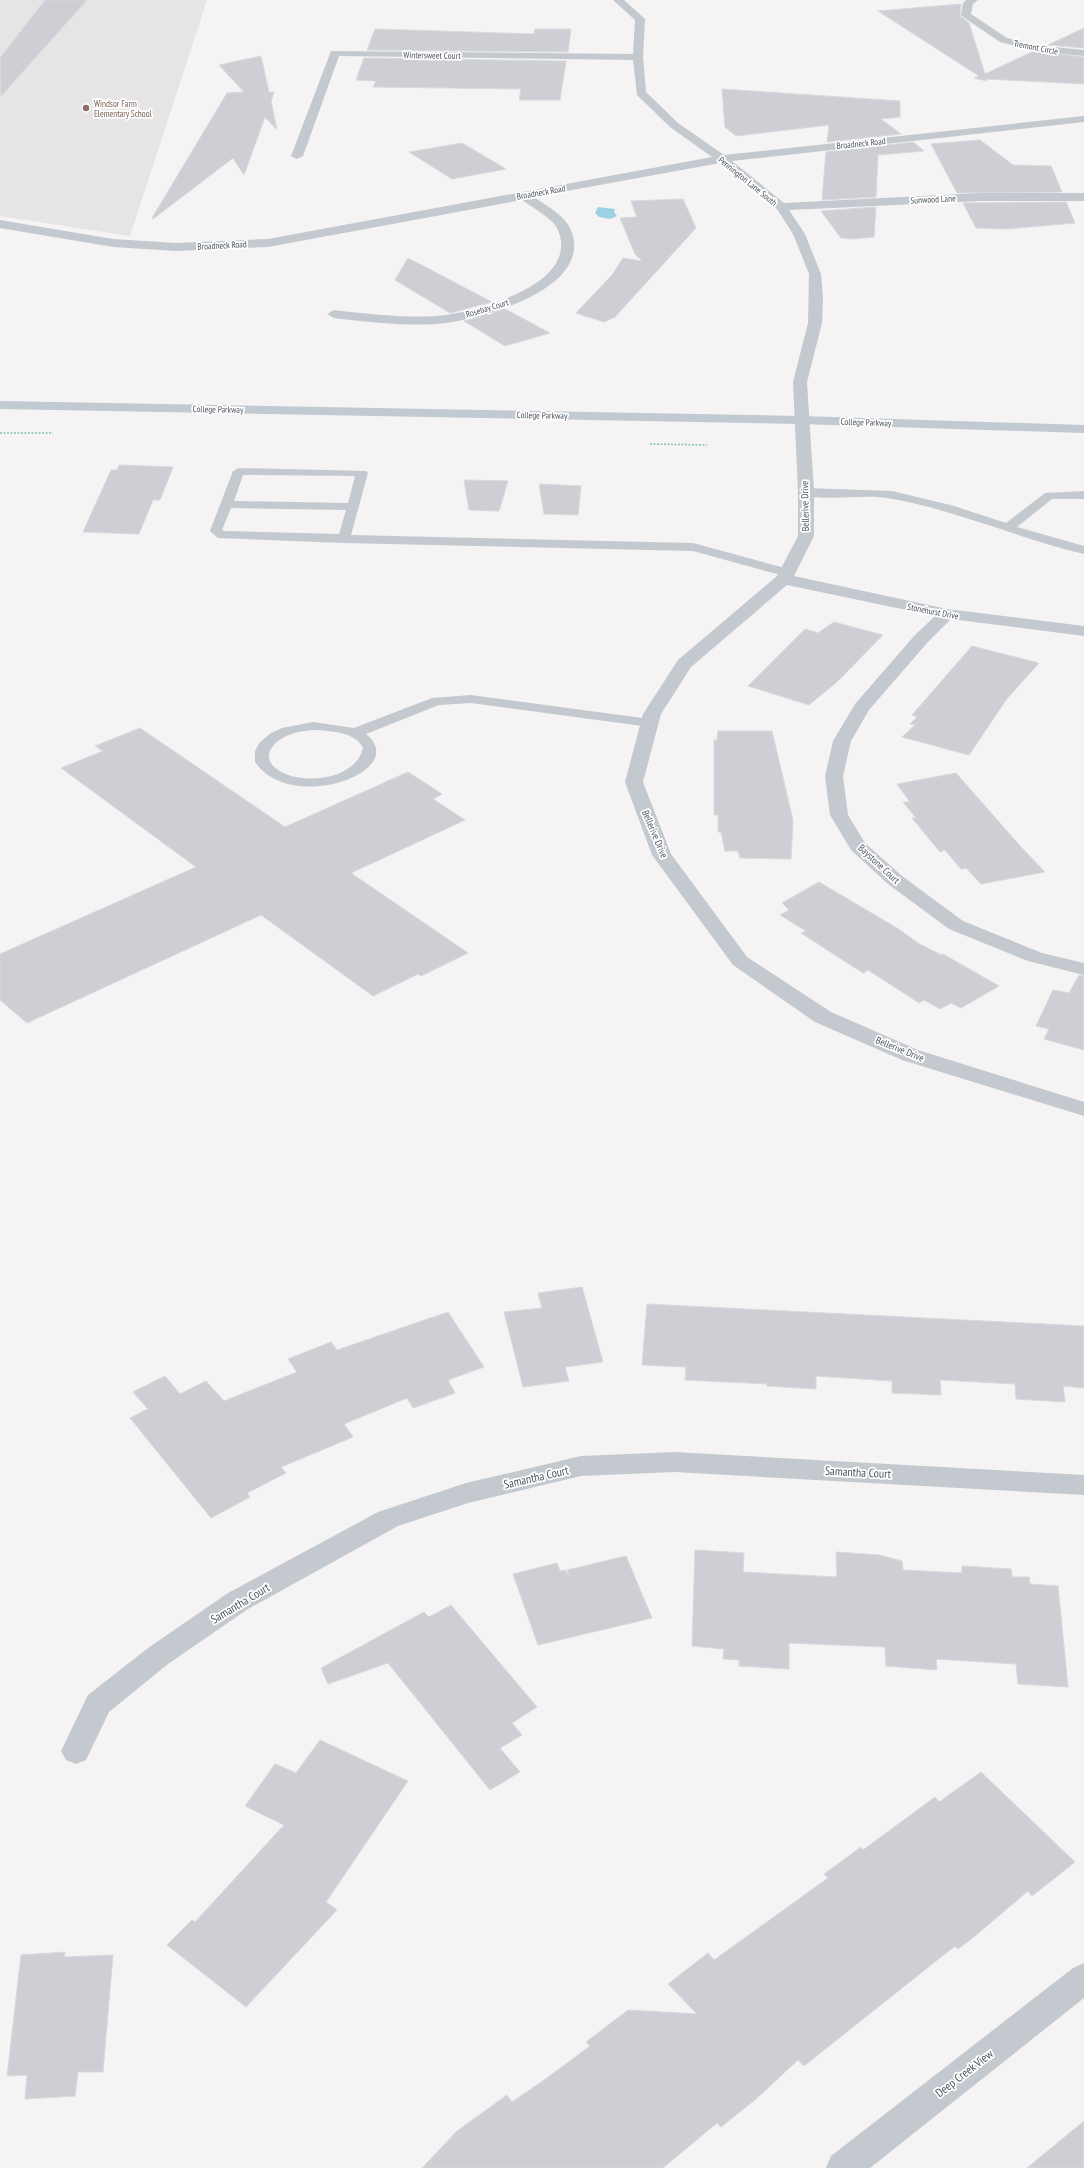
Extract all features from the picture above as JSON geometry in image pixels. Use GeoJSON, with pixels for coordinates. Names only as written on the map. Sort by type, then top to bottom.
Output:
{"type":"FeatureCollection","features":[{"type":"Feature","properties":{"kind":"main road","name":"College Parkway"},"geometry":{"type":"LineString","coordinates":[[0,405],[800,420],[1084,429]]}},
{"type":"Feature","properties":{"kind":"street","name":"Pennington Lane South"},"geometry":{"type":"LineString","coordinates":[[618,0],[640,19],[638,57],[641,93],[674,125],[722,159],[782,207],[799,234],[815,274],[815,323],[800,382],[800,420]]}},
{"type":"Feature","properties":{"kind":"street","name":"Tremont Circle"},"geometry":{"type":"LineString","coordinates":[[973,0],[968,3],[966,15],[1004,40],[1043,49],[1084,53]]}},
{"type":"Feature","properties":{"kind":"street","name":"Wintersweet Court"},"geometry":{"type":"LineString","coordinates":[[297,156],[335,53],[638,57]]}},
{"type":"Feature","properties":{"kind":"street","name":"Broadneck Road"},"geometry":{"type":"LineString","coordinates":[[0,224],[113,242],[176,247],[268,243],[722,159],[1084,119]]}},
{"type":"Feature","properties":{"kind":"street","name":"Rosebay Court"},"geometry":{"type":"LineString","coordinates":[[334,314],[393,320],[452,318],[507,303],[540,286],[562,268],[569,250],[563,227],[523,195]]}},
{"type":"Feature","properties":{"kind":"street","name":"Sunwood Lane"},"geometry":{"type":"LineString","coordinates":[[782,207],[981,197],[1084,197]]}},
{"type":"Feature","properties":{"kind":"street","name":"Bellerive Drive"},"geometry":{"type":"LineString","coordinates":[[800,420],[806,492],[806,536],[786,576],[684,664],[652,714],[634,782],[662,855],[740,961],[823,1016],[910,1055],[1084,1109]]}},
{"type":"Feature","properties":{"kind":"street","name":"Stonehurst Drive"},"geometry":{"type":"LineString","coordinates":[[786,576],[947,614],[1084,631]]}},
{"type":"Feature","properties":{"kind":"street","name":"Baystone Court"},"geometry":{"type":"LineString","coordinates":[[947,614],[921,639],[861,708],[842,741],[834,776],[839,815],[858,846],[895,880],[956,925],[1035,958],[1084,969]]}},
{"type":"Feature","properties":{"kind":"street","name":"Samantha Court"},"geometry":{"type":"LineString","coordinates":[[76,1752],[98,1704],[158,1656],[238,1601],[388,1520],[466,1493],[581,1466],[675,1462],[1084,1485]]}},
{"type":"Feature","properties":{"kind":"street","name":"Deep Creek View"},"geometry":{"type":"LineString","coordinates":[[843,2168],[1084,1978]]}},
{"type":"Feature","properties":{"kind":"lane"},"geometry":{"type":"LineString","coordinates":[[344,539],[362,473],[239,471],[216,531],[222,535],[344,539],[693,548],[786,576]]}},
{"type":"Feature","properties":{"kind":"lane"},"geometry":{"type":"LineString","coordinates":[[806,492],[892,495],[950,509],[1058,544],[1084,550]]}},
{"type":"Feature","properties":{"kind":"lane"},"geometry":{"type":"LineString","coordinates":[[1009,527],[1049,496],[1084,495]]}},
{"type":"Feature","properties":{"kind":"lane"},"geometry":{"type":"LineString","coordinates":[[226,504],[353,508]]}},
{"type":"Feature","properties":{"kind":"lane"},"geometry":{"type":"LineString","coordinates":[[355,733],[364,739],[369,747],[367,758],[358,770],[332,780],[301,782],[287,779],[266,768],[261,761],[261,753],[264,745],[272,738],[284,732],[313,726],[328,726],[355,733],[437,701],[471,699],[650,723]]}},
{"type":"Feature","properties":{"kind":"shaded area","name":"Windsor Farm Elementary School"},"geometry":{"type":"Polygon","coordinates":[[[0,0],[207,0],[130,236],[0,216],[0,0]]]}},
{"type":"Feature","properties":{"kind":"water"},"geometry":{"type":"Polygon","coordinates":[[[598,207],[615,209],[614,212],[617,216],[610,219],[599,217],[595,213],[598,207]]]}},
{"type":"Feature","properties":{"kind":"building"},"geometry":{"type":"Polygon","coordinates":[[[45,0],[87,0],[1,96],[0,58],[45,0]]]}},
{"type":"Feature","properties":{"kind":"building"},"geometry":{"type":"Polygon","coordinates":[[[961,4],[960,16],[969,23],[985,74],[1034,51],[1084,57],[1084,84],[986,79],[987,81],[974,78],[979,76],[878,11],[961,4]]]}},
{"type":"Feature","properties":{"kind":"building"},"geometry":{"type":"Polygon","coordinates":[[[1084,28],[1084,48],[1048,45],[1084,28]]]}},
{"type":"Feature","properties":{"kind":"building"},"geometry":{"type":"Polygon","coordinates":[[[375,29],[534,34],[535,29],[571,29],[568,52],[367,50],[375,29]]]}},
{"type":"Feature","properties":{"kind":"building"},"geometry":{"type":"Polygon","coordinates":[[[261,56],[269,92],[274,92],[271,101],[277,130],[265,117],[244,175],[233,158],[153,219],[152,218],[227,93],[244,92],[219,65],[261,56]]]}},
{"type":"Feature","properties":{"kind":"building"},"geometry":{"type":"Polygon","coordinates":[[[364,58],[566,61],[560,100],[519,100],[521,89],[373,87],[376,81],[356,80],[364,58]]]}},
{"type":"Feature","properties":{"kind":"building"},"geometry":{"type":"Polygon","coordinates":[[[722,89],[900,101],[900,117],[881,119],[901,134],[827,142],[829,125],[736,136],[725,127],[722,89]]]}},
{"type":"Feature","properties":{"kind":"building"},"geometry":{"type":"Polygon","coordinates":[[[980,140],[1013,165],[1051,166],[1062,192],[957,193],[931,144],[980,140]]]}},
{"type":"Feature","properties":{"kind":"building"},"geometry":{"type":"Polygon","coordinates":[[[913,142],[924,151],[878,155],[876,197],[822,200],[826,152],[913,142]]]}},
{"type":"Feature","properties":{"kind":"building"},"geometry":{"type":"Polygon","coordinates":[[[462,143],[506,169],[452,179],[409,152],[462,143]]]}},
{"type":"Feature","properties":{"kind":"building"},"geometry":{"type":"Polygon","coordinates":[[[683,199],[696,228],[615,317],[604,322],[576,313],[612,275],[623,258],[642,261],[635,254],[620,218],[637,217],[631,201],[683,199]]]}},
{"type":"Feature","properties":{"kind":"building"},"geometry":{"type":"Polygon","coordinates":[[[1066,202],[1075,223],[1007,229],[976,228],[963,203],[1066,202]]]}},
{"type":"Feature","properties":{"kind":"building"},"geometry":{"type":"Polygon","coordinates":[[[876,207],[874,237],[853,239],[841,238],[821,211],[876,207]]]}},
{"type":"Feature","properties":{"kind":"building"},"geometry":{"type":"Polygon","coordinates":[[[408,258],[492,302],[450,313],[395,280],[408,258]]]}},
{"type":"Feature","properties":{"kind":"building"},"geometry":{"type":"Polygon","coordinates":[[[505,309],[550,333],[505,346],[464,321],[505,309]]]}},
{"type":"Feature","properties":{"kind":"building"},"geometry":{"type":"Polygon","coordinates":[[[119,465],[173,467],[160,500],[153,500],[139,534],[83,532],[111,470],[117,470],[119,465]]]}},
{"type":"Feature","properties":{"kind":"building"},"geometry":{"type":"Polygon","coordinates":[[[464,480],[508,481],[499,511],[469,510],[464,480]]]}},
{"type":"Feature","properties":{"kind":"building"},"geometry":{"type":"Polygon","coordinates":[[[539,484],[581,486],[578,515],[544,514],[539,484]]]}},
{"type":"Feature","properties":{"kind":"building"},"geometry":{"type":"Polygon","coordinates":[[[834,622],[883,635],[837,682],[809,705],[748,686],[805,629],[818,633],[834,622]]]}},
{"type":"Feature","properties":{"kind":"building"},"geometry":{"type":"Polygon","coordinates":[[[972,646],[1039,663],[1006,700],[969,755],[902,737],[915,725],[910,724],[917,717],[912,715],[972,646]]]}},
{"type":"Feature","properties":{"kind":"building"},"geometry":{"type":"Polygon","coordinates":[[[140,728],[285,827],[408,772],[442,794],[433,799],[465,820],[351,873],[468,953],[421,976],[418,974],[373,996],[261,915],[27,1023],[0,1000],[0,954],[196,867],[61,768],[103,751],[95,746],[140,728]]]}},
{"type":"Feature","properties":{"kind":"building"},"geometry":{"type":"Polygon","coordinates":[[[718,731],[772,731],[793,820],[791,859],[740,858],[738,851],[725,851],[721,832],[718,832],[718,815],[714,815],[714,740],[717,740],[718,731]]]}},
{"type":"Feature","properties":{"kind":"building"},"geometry":{"type":"Polygon","coordinates":[[[956,773],[1045,872],[981,884],[966,868],[961,869],[945,850],[940,852],[912,818],[916,818],[903,802],[910,802],[897,784],[956,773]]]}},
{"type":"Feature","properties":{"kind":"building"},"geometry":{"type":"Polygon","coordinates":[[[819,882],[897,928],[918,943],[941,955],[943,954],[999,986],[961,1008],[951,1003],[940,1009],[924,1000],[919,1003],[868,970],[863,973],[801,933],[806,931],[780,915],[789,910],[782,903],[819,882]]]}},
{"type":"Feature","properties":{"kind":"building"},"geometry":{"type":"Polygon","coordinates":[[[1079,975],[1084,976],[1084,1050],[1044,1039],[1049,1029],[1036,1026],[1053,990],[1069,993],[1079,975]]]}},
{"type":"Feature","properties":{"kind":"building"},"geometry":{"type":"Polygon","coordinates":[[[582,1287],[603,1362],[565,1367],[569,1381],[523,1387],[504,1312],[542,1308],[538,1293],[582,1287]]]}},
{"type":"Feature","properties":{"kind":"building"},"geometry":{"type":"Polygon","coordinates":[[[647,1304],[1084,1326],[1084,1388],[1063,1386],[1065,1402],[1016,1399],[1015,1384],[940,1380],[941,1395],[892,1393],[892,1381],[816,1376],[816,1389],[767,1386],[767,1384],[685,1380],[686,1367],[642,1365],[647,1304]]]}},
{"type":"Feature","properties":{"kind":"building"},"geometry":{"type":"Polygon","coordinates":[[[448,1312],[484,1367],[448,1380],[455,1393],[413,1408],[407,1398],[344,1424],[353,1437],[281,1467],[286,1473],[247,1493],[250,1497],[211,1518],[130,1418],[148,1409],[133,1392],[165,1376],[180,1394],[206,1381],[224,1401],[297,1372],[288,1359],[331,1342],[337,1350],[448,1312]]]}},
{"type":"Feature","properties":{"kind":"building"},"geometry":{"type":"Polygon","coordinates":[[[695,1550],[744,1553],[743,1572],[837,1577],[836,1552],[879,1555],[902,1561],[903,1570],[962,1573],[962,1566],[1011,1569],[1012,1577],[1029,1577],[1030,1584],[1058,1586],[1068,1687],[1018,1684],[1016,1664],[936,1659],[937,1670],[886,1666],[885,1647],[789,1643],[789,1669],[739,1666],[739,1660],[723,1659],[724,1649],[692,1646],[695,1550]]]}},
{"type":"Feature","properties":{"kind":"building"},"geometry":{"type":"Polygon","coordinates":[[[626,1556],[652,1618],[538,1645],[513,1574],[557,1563],[560,1571],[565,1570],[569,1577],[567,1570],[626,1556]]]}},
{"type":"Feature","properties":{"kind":"building"},"geometry":{"type":"Polygon","coordinates":[[[451,1605],[537,1707],[512,1723],[522,1735],[500,1748],[520,1772],[490,1790],[388,1663],[328,1684],[321,1668],[424,1612],[429,1617],[451,1605]]]}},
{"type":"Feature","properties":{"kind":"building"},"geometry":{"type":"Polygon","coordinates":[[[320,1740],[408,1781],[326,1902],[337,1910],[246,2007],[167,1945],[192,1920],[195,1922],[284,1825],[245,1806],[275,1764],[296,1773],[320,1740]]]}},
{"type":"Feature","properties":{"kind":"building"},"geometry":{"type":"Polygon","coordinates":[[[981,1772],[1075,1862],[1032,1896],[1028,1891],[975,1936],[958,1949],[955,1946],[804,2066],[798,2060],[756,2099],[721,2127],[717,2123],[663,2168],[422,2168],[457,2131],[507,2095],[512,2102],[547,2078],[590,2046],[586,2042],[628,2010],[697,2014],[668,1984],[708,1953],[714,1960],[828,1878],[824,1874],[861,1847],[863,1850],[935,1797],[939,1802],[981,1772]]]}},
{"type":"Feature","properties":{"kind":"building"},"geometry":{"type":"Polygon","coordinates":[[[65,1952],[64,1957],[113,1955],[103,2072],[78,2072],[75,2096],[25,2099],[27,2075],[7,2076],[21,1955],[65,1952]]]}},
{"type":"Feature","properties":{"kind":"building"},"geometry":{"type":"Polygon","coordinates":[[[1084,2121],[1084,2168],[1027,2168],[1084,2121]]]}},
{"type":"Feature","properties":{"kind":"place","name":"Windsor Farm Elementary School"},"geometry":{"type":"Point","coordinates":[86,108]}}]}
